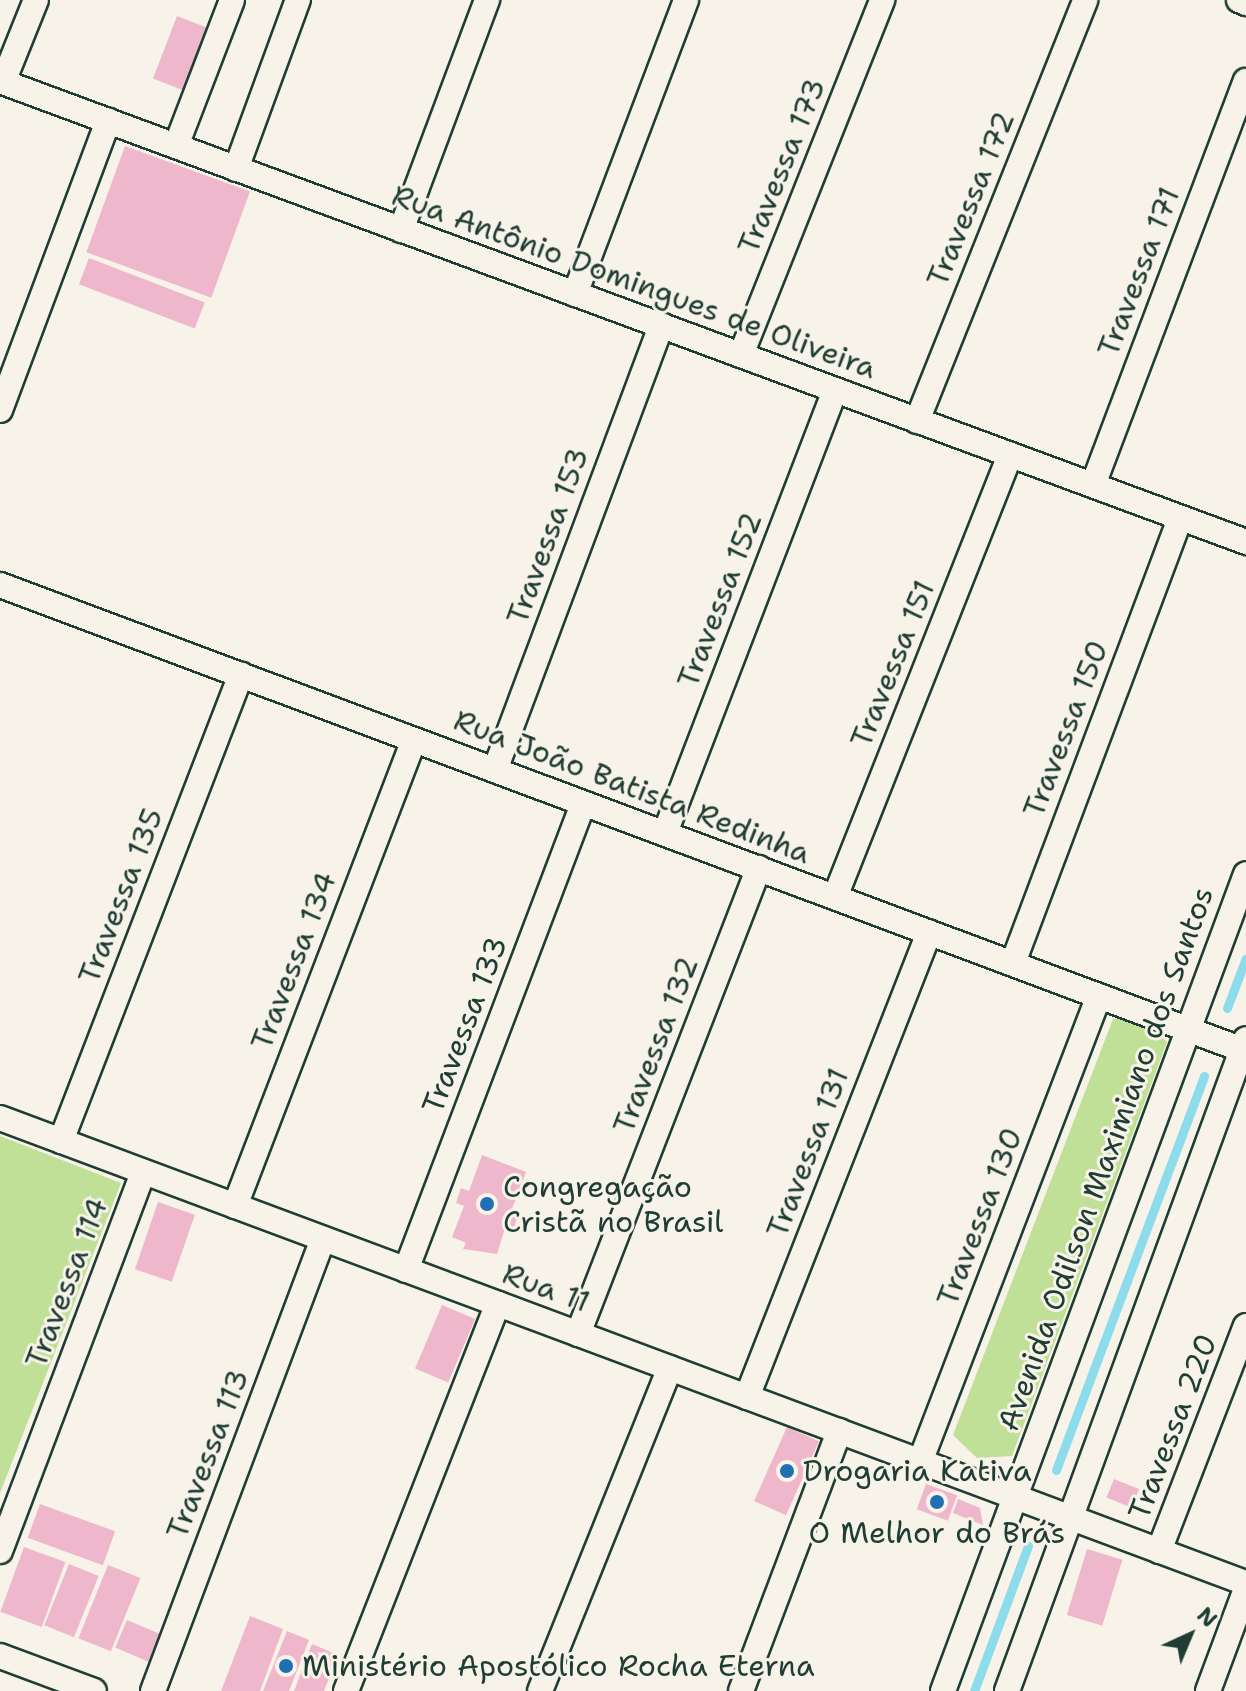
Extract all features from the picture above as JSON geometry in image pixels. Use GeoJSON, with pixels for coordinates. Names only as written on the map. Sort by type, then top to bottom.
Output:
{"type":"FeatureCollection","features":[{"type":"Feature","properties":{"kind":"street"},"geometry":{"type":"LineString","coordinates":[[2,82],[36,0]]}},
{"type":"Feature","properties":{"kind":"street"},"geometry":{"type":"LineString","coordinates":[[176,146],[232,0]]}},
{"type":"Feature","properties":{"kind":"street"},"geometry":{"type":"LineString","coordinates":[[236,169],[298,0]]}},
{"type":"Feature","properties":{"kind":"street"},"geometry":{"type":"LineString","coordinates":[[401,230],[487,0]]}},
{"type":"Feature","properties":{"kind":"street"},"geometry":{"type":"LineString","coordinates":[[575,294],[686,0]]}},
{"type":"Feature","properties":{"kind":"street","name":"Travessa 173"},"geometry":{"type":"LineString","coordinates":[[741,355],[882,0]]}},
{"type":"Feature","properties":{"kind":"street","name":"Travessa 172"},"geometry":{"type":"LineString","coordinates":[[917,421],[1085,0]]}},
{"type":"Feature","properties":{"kind":"street"},"geometry":{"type":"LineString","coordinates":[[1239,0],[1246,3]]}},
{"type":"Feature","properties":{"kind":"street","name":"Travessa 171"},"geometry":{"type":"LineString","coordinates":[[1093,485],[1246,81]]}},
{"type":"Feature","properties":{"kind":"street","name":"Rua Antônio Domingues de Oliveira"},"geometry":{"type":"LineString","coordinates":[[2,82],[1246,542]]}},
{"type":"Feature","properties":{"kind":"street"},"geometry":{"type":"LineString","coordinates":[[0,410],[108,121]]}},
{"type":"Feature","properties":{"kind":"street","name":"Travessa 153"},"geometry":{"type":"LineString","coordinates":[[495,770],[661,325]]}},
{"type":"Feature","properties":{"kind":"street","name":"Travessa 152"},"geometry":{"type":"LineString","coordinates":[[665,833],[835,390]]}},
{"type":"Feature","properties":{"kind":"street","name":"Travessa 151"},"geometry":{"type":"LineString","coordinates":[[835,897],[1010,455]]}},
{"type":"Feature","properties":{"kind":"street","name":"Travessa 150"},"geometry":{"type":"LineString","coordinates":[[1013,963],[1180,518]]}},
{"type":"Feature","properties":{"kind":"street","name":"Rua João Batista Redinha"},"geometry":{"type":"LineString","coordinates":[[0,585],[1187,1029],[1245,1046]]}},
{"type":"Feature","properties":{"kind":"street","name":"Travessa 135"},"geometry":{"type":"LineString","coordinates":[[61,1141],[241,675]]}},
{"type":"Feature","properties":{"kind":"street","name":"Travessa 134"},"geometry":{"type":"LineString","coordinates":[[235,1206],[414,740]]}},
{"type":"Feature","properties":{"kind":"street","name":"Travessa 133"},"geometry":{"type":"LineString","coordinates":[[406,1270],[583,803]]}},
{"type":"Feature","properties":{"kind":"street","name":"Travessa 132"},"geometry":{"type":"LineString","coordinates":[[578,1334],[759,868]]}},
{"type":"Feature","properties":{"kind":"street","name":"Avenida Odilson Maximiano dos Santos"},"geometry":{"type":"LineString","coordinates":[[943,1691],[1246,874]]}},
{"type":"Feature","properties":{"kind":"street","name":"Travessa 131"},"geometry":{"type":"LineString","coordinates":[[747,1397],[929,932]]}},
{"type":"Feature","properties":{"kind":"street","name":"Travessa 130"},"geometry":{"type":"LineString","coordinates":[[920,1462],[1099,996]]}},
{"type":"Feature","properties":{"kind":"street"},"geometry":{"type":"LineString","coordinates":[[1007,1691],[1245,1046]]}},
{"type":"Feature","properties":{"kind":"street","name":"Rua 11"},"geometry":{"type":"LineString","coordinates":[[0,1118],[1246,1586]]}},
{"type":"Feature","properties":{"kind":"street","name":"Travessa 114"},"geometry":{"type":"LineString","coordinates":[[0,1551],[143,1172]]}},
{"type":"Feature","properties":{"kind":"street","name":"Travessa 113"},"geometry":{"type":"LineString","coordinates":[[153,1691],[323,1239]]}},
{"type":"Feature","properties":{"kind":"street"},"geometry":{"type":"LineString","coordinates":[[346,1691],[498,1304]]}},
{"type":"Feature","properties":{"kind":"street","name":"Travessa 220"},"geometry":{"type":"LineString","coordinates":[[1159,1551],[1246,1326]]}},
{"type":"Feature","properties":{"kind":"street"},"geometry":{"type":"LineString","coordinates":[[540,1691],[670,1368]]}},
{"type":"Feature","properties":{"kind":"street"},"geometry":{"type":"LineString","coordinates":[[741,1691],[839,1431]]}},
{"type":"Feature","properties":{"kind":"street"},"geometry":{"type":"LineString","coordinates":[[1208,1691],[1246,1586]]}},
{"type":"Feature","properties":{"kind":"street"},"geometry":{"type":"LineString","coordinates":[[0,1656],[94,1691]]}},
{"type":"Feature","properties":{"kind":"green space"},"geometry":{"type":"Polygon","coordinates":[[[1113,1019],[1143,1019],[1167,1042],[1012,1456],[977,1458],[953,1435],[1113,1019]]]}},
{"type":"Feature","properties":{"kind":"green space"},"geometry":{"type":"Polygon","coordinates":[[[0,1136],[121,1183],[0,1493],[0,1136]]]}},
{"type":"Feature","properties":{"kind":"building"},"geometry":{"type":"Polygon","coordinates":[[[177,16],[211,29],[187,91],[153,79],[177,16]]]}},
{"type":"Feature","properties":{"kind":"building"},"geometry":{"type":"Polygon","coordinates":[[[125,146],[250,191],[211,298],[86,252],[125,146]]]}},
{"type":"Feature","properties":{"kind":"building"},"geometry":{"type":"Polygon","coordinates":[[[89,258],[205,302],[195,329],[79,284],[89,258]]]}},
{"type":"Feature","properties":{"kind":"building","name":"Congregação Cristã no Brasil"},"geometry":{"type":"Polygon","coordinates":[[[482,1155],[526,1172],[512,1209],[519,1212],[514,1228],[506,1225],[497,1254],[463,1249],[466,1243],[452,1237],[464,1206],[456,1203],[461,1188],[469,1191],[482,1155]]]}},
{"type":"Feature","properties":{"kind":"building"},"geometry":{"type":"Polygon","coordinates":[[[158,1202],[195,1215],[172,1282],[135,1269],[158,1202]]]}},
{"type":"Feature","properties":{"kind":"building"},"geometry":{"type":"Polygon","coordinates":[[[442,1305],[475,1319],[448,1383],[415,1369],[442,1305]]]}},
{"type":"Feature","properties":{"kind":"building","name":"Drogaria Kativa"},"geometry":{"type":"Polygon","coordinates":[[[787,1427],[819,1441],[786,1515],[754,1501],[787,1427]]]}},
{"type":"Feature","properties":{"kind":"building"},"geometry":{"type":"Polygon","coordinates":[[[1114,1479],[1139,1489],[1132,1508],[1107,1498],[1114,1479]]]}},
{"type":"Feature","properties":{"kind":"building","name":"O Melhor do Brás"},"geometry":{"type":"Polygon","coordinates":[[[926,1484],[957,1495],[948,1521],[917,1509],[926,1484]]]}},
{"type":"Feature","properties":{"kind":"building"},"geometry":{"type":"Polygon","coordinates":[[[958,1499],[980,1508],[983,1525],[953,1513],[958,1499]]]}},
{"type":"Feature","properties":{"kind":"building"},"geometry":{"type":"Polygon","coordinates":[[[40,1504],[115,1531],[103,1565],[28,1538],[40,1504]]]}},
{"type":"Feature","properties":{"kind":"building"},"geometry":{"type":"Polygon","coordinates":[[[24,1547],[65,1562],[42,1627],[0,1612],[24,1547]]]}},
{"type":"Feature","properties":{"kind":"building"},"geometry":{"type":"Polygon","coordinates":[[[1087,1549],[1122,1560],[1102,1626],[1067,1615],[1087,1549]]]}},
{"type":"Feature","properties":{"kind":"building"},"geometry":{"type":"Polygon","coordinates":[[[69,1564],[99,1576],[74,1637],[44,1625],[69,1564]]]}},
{"type":"Feature","properties":{"kind":"building"},"geometry":{"type":"Polygon","coordinates":[[[108,1565],[140,1578],[111,1651],[78,1638],[108,1565]]]}},
{"type":"Feature","properties":{"kind":"building"},"geometry":{"type":"Polygon","coordinates":[[[250,1616],[283,1629],[260,1691],[221,1691],[250,1616]]]}},
{"type":"Feature","properties":{"kind":"building"},"geometry":{"type":"Polygon","coordinates":[[[127,1620],[160,1634],[148,1662],[115,1648],[127,1620]]]}},
{"type":"Feature","properties":{"kind":"building","name":"Ministério Apostólico Rocha Eterna"},"geometry":{"type":"Polygon","coordinates":[[[287,1631],[309,1640],[289,1691],[263,1691],[287,1631]]]}},
{"type":"Feature","properties":{"kind":"building"},"geometry":{"type":"Polygon","coordinates":[[[312,1644],[338,1655],[324,1691],[294,1691],[312,1644]]]}},
{"type":"Feature","properties":{"kind":"waterway"},"geometry":{"type":"LineString","coordinates":[[1227,1008],[1246,958]]}},
{"type":"Feature","properties":{"kind":"waterway"},"geometry":{"type":"LineString","coordinates":[[1056,1470],[1204,1076]]}},
{"type":"Feature","properties":{"kind":"waterway"},"geometry":{"type":"LineString","coordinates":[[974,1691],[1028,1546]]}},
{"type":"Feature","properties":{"kind":"place","name":"Congregação Cristã no Brasil"},"geometry":{"type":"Point","coordinates":[487,1204]}},
{"type":"Feature","properties":{"kind":"place","name":"Drogaria Kativa"},"geometry":{"type":"Point","coordinates":[787,1471]}},
{"type":"Feature","properties":{"kind":"place","name":"O Melhor do Brás"},"geometry":{"type":"Point","coordinates":[937,1502]}},
{"type":"Feature","properties":{"kind":"place","name":"Ministério Apostólico Rocha Eterna"},"geometry":{"type":"Point","coordinates":[286,1666]}}]}
